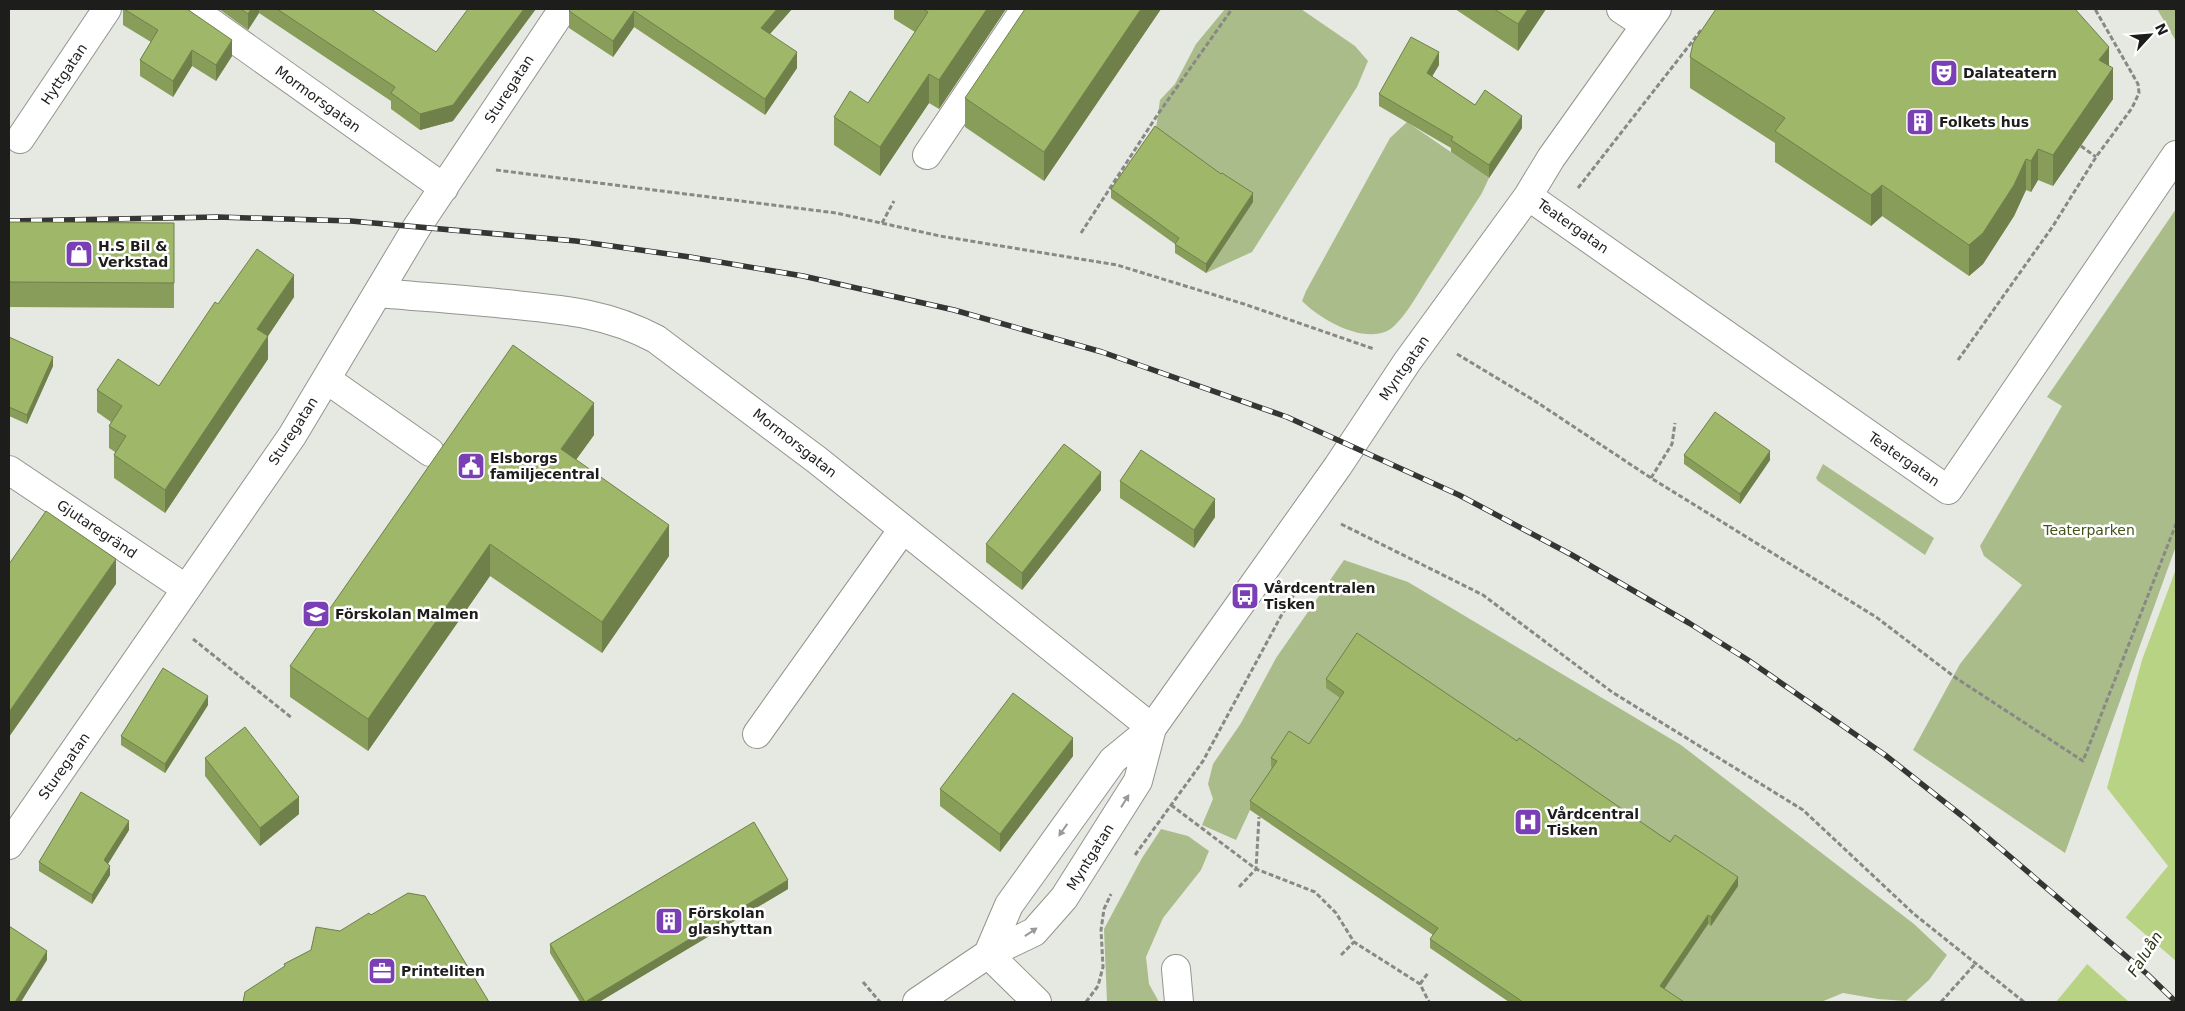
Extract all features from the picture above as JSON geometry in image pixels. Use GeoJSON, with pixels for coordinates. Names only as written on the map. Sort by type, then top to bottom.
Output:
{"type":"FeatureCollection","features":[{"type":"Feature","properties":{"kind":"street","name":"Hyttgatan"},"geometry":{"type":"LineString","coordinates":[[20,139],[107,9]]}},
{"type":"Feature","properties":{"kind":"street","name":"Mormorsgatan"},"geometry":{"type":"LineString","coordinates":[[192,9],[444,188]]}},
{"type":"Feature","properties":{"kind":"street","name":"Sturegatan"},"geometry":{"type":"LineString","coordinates":[[9,845],[185,588],[292,436],[417,227],[564,9]]}},
{"type":"Feature","properties":{"kind":"street"},"geometry":{"type":"LineString","coordinates":[[927,155],[1025,9]]}},
{"type":"Feature","properties":{"kind":"street"},"geometry":{"type":"LineString","coordinates":[[1621,9],[1651,17]]}},
{"type":"Feature","properties":{"kind":"street","name":"Myntgatan"},"geometry":{"type":"LineString","coordinates":[[988,954],[1009,905],[1113,760],[1152,728],[1338,466],[1407,362],[1528,196],[1551,158],[1651,17]]}},
{"type":"Feature","properties":{"kind":"street","name":"Teatergatan"},"geometry":{"type":"LineString","coordinates":[[1528,196],[1554,212],[1948,490],[2176,155]]}},
{"type":"Feature","properties":{"kind":"street","name":"Mormorsgatan"},"geometry":{"type":"LineString","coordinates":[[378,293],[472,300],[583,312],[634,327],[656,339],[749,407],[1152,728]]}},
{"type":"Feature","properties":{"kind":"street"},"geometry":{"type":"LineString","coordinates":[[326,379],[430,452]]}},
{"type":"Feature","properties":{"kind":"street","name":"Gjutaregränd"},"geometry":{"type":"LineString","coordinates":[[9,470],[185,588]]}},
{"type":"Feature","properties":{"kind":"street"},"geometry":{"type":"LineString","coordinates":[[757,734],[903,529]]}},
{"type":"Feature","properties":{"kind":"street","name":"Myntgatan"},"geometry":{"type":"LineString","coordinates":[[916,1002],[988,954],[1034,932],[1064,898],[1138,781],[1152,728]]}},
{"type":"Feature","properties":{"kind":"street"},"geometry":{"type":"LineString","coordinates":[[988,954],[1037,1002]]}},
{"type":"Feature","properties":{"kind":"street"},"geometry":{"type":"LineString","coordinates":[[1176,969],[1179,1002]]}},
{"type":"Feature","properties":{"kind":"path"},"geometry":{"type":"LineString","coordinates":[[1081,233],[1158,114],[1232,9]]}},
{"type":"Feature","properties":{"kind":"path"},"geometry":{"type":"LineString","coordinates":[[1958,360],[2053,226],[2096,156],[2132,108],[2139,92],[2138,84],[2095,9]]}},
{"type":"Feature","properties":{"kind":"path"},"geometry":{"type":"LineString","coordinates":[[1554,212],[1566,202],[1706,24]]}},
{"type":"Feature","properties":{"kind":"path"},"geometry":{"type":"LineString","coordinates":[[2081,146],[2096,156]]}},
{"type":"Feature","properties":{"kind":"path"},"geometry":{"type":"LineString","coordinates":[[459,166],[547,175],[836,213],[940,236],[1117,265],[1244,304],[1407,362]]}},
{"type":"Feature","properties":{"kind":"path"},"geometry":{"type":"LineString","coordinates":[[882,223],[894,201]]}},
{"type":"Feature","properties":{"kind":"path"},"geometry":{"type":"LineString","coordinates":[[1462,347],[1457,354],[1535,401],[1651,478],[1876,617],[1956,678],[2083,761],[2176,524]]}},
{"type":"Feature","properties":{"kind":"path"},"geometry":{"type":"LineString","coordinates":[[1651,478],[1672,444],[1675,423]]}},
{"type":"Feature","properties":{"kind":"path"},"geometry":{"type":"LineString","coordinates":[[1335,531],[1346,515]]}},
{"type":"Feature","properties":{"kind":"path"},"geometry":{"type":"LineString","coordinates":[[1340,524],[1483,595],[1612,692],[1804,810],[1914,914],[2024,1002]]}},
{"type":"Feature","properties":{"kind":"path"},"geometry":{"type":"LineString","coordinates":[[1133,859],[1203,761],[1304,577]]}},
{"type":"Feature","properties":{"kind":"path"},"geometry":{"type":"LineString","coordinates":[[165,617],[292,718]]}},
{"type":"Feature","properties":{"kind":"path"},"geometry":{"type":"LineString","coordinates":[[1171,805],[1256,869],[1315,892],[1336,912],[1354,942],[1420,984],[1429,1002]]}},
{"type":"Feature","properties":{"kind":"path"},"geometry":{"type":"LineString","coordinates":[[1239,887],[1256,869],[1259,817]]}},
{"type":"Feature","properties":{"kind":"path"},"geometry":{"type":"LineString","coordinates":[[1086,1002],[1098,986],[1103,967],[1101,930],[1104,908],[1112,891]]}},
{"type":"Feature","properties":{"kind":"path"},"geometry":{"type":"LineString","coordinates":[[1341,955],[1354,942]]}},
{"type":"Feature","properties":{"kind":"path"},"geometry":{"type":"LineString","coordinates":[[1941,1002],[1975,964]]}},
{"type":"Feature","properties":{"kind":"path"},"geometry":{"type":"LineString","coordinates":[[1420,984],[1428,974]]}},
{"type":"Feature","properties":{"kind":"path"},"geometry":{"type":"LineString","coordinates":[[863,982],[880,1002]]}},
{"type":"Feature","properties":{"kind":"green space"},"geometry":{"type":"Polygon","coordinates":[[[1225,9],[1301,9],[1355,46],[1368,61],[1357,87],[1252,252],[1206,273],[1155,135],[1160,100],[1175,84],[1196,44],[1225,9]]]}},
{"type":"Feature","properties":{"kind":"green space"},"geometry":{"type":"Polygon","coordinates":[[[2157,9],[2176,9],[2176,41],[2157,9]]]}},
{"type":"Feature","properties":{"kind":"green space"},"geometry":{"type":"Polygon","coordinates":[[[1407,122],[1489,178],[1482,193],[1399,321],[1389,330],[1379,334],[1355,332],[1320,316],[1302,301],[1390,138],[1407,122]]]}},
{"type":"Feature","properties":{"kind":"green space","name":"Teaterparken"},"geometry":{"type":"Polygon","coordinates":[[[2176,209],[2176,546],[2065,853],[1913,750],[1960,664],[2022,585],[1984,556],[1980,546],[2062,406],[2047,397],[2176,209]]]}},
{"type":"Feature","properties":{"kind":"green space"},"geometry":{"type":"Polygon","coordinates":[[[1823,464],[1934,538],[1925,555],[1818,481],[1816,478],[1823,464]]]}},
{"type":"Feature","properties":{"kind":"green space"},"geometry":{"type":"Polygon","coordinates":[[[1344,560],[1408,582],[1681,745],[1914,924],[1947,955],[1929,980],[1906,1001],[1878,999],[1843,993],[1821,1002],[1670,1002],[1599,954],[1708,924],[1711,925],[1737,886],[1327,688],[1344,701],[1345,729],[1277,770],[1250,810],[1236,840],[1202,825],[1213,799],[1208,784],[1213,764],[1241,723],[1276,658],[1344,560]]]}},
{"type":"Feature","properties":{"kind":"green space"},"geometry":{"type":"Polygon","coordinates":[[[1161,829],[1188,836],[1209,851],[1201,870],[1163,918],[1146,957],[1149,984],[1159,1002],[1107,1002],[1104,929],[1142,858],[1161,829]]]}},
{"type":"Feature","properties":{"kind":"water","name":"Faluån"},"geometry":{"type":"Polygon","coordinates":[[[2176,569],[2176,983],[2161,1002],[2056,1002],[2168,866],[2107,788],[2142,660],[2176,569]]]}},
{"type":"Feature","properties":{"kind":"pier"},"geometry":{"type":"Polygon","coordinates":[[[2124,916],[2176,961],[2176,987],[2164,1002],[2129,1002],[2086,963],[2124,916]]]}},
{"type":"Feature","properties":{"kind":"building"},"geometry":{"type":"Polygon","coordinates":[[[124,9],[187,9],[232,40],[216,65],[192,50],[173,81],[140,60],[158,30],[124,9]]]}},
{"type":"Feature","properties":{"kind":"building"},"geometry":{"type":"Polygon","coordinates":[[[241,9],[251,9],[248,14],[241,9]]]}},
{"type":"Feature","properties":{"kind":"building"},"geometry":{"type":"Polygon","coordinates":[[[277,9],[371,9],[436,52],[468,9],[524,9],[453,105],[420,114],[391,93],[395,87],[277,9]]]}},
{"type":"Feature","properties":{"kind":"building"},"geometry":{"type":"Polygon","coordinates":[[[571,9],[777,9],[761,28],[797,52],[765,99],[634,11],[613,41],[569,11],[571,9]]]}},
{"type":"Feature","properties":{"kind":"building"},"geometry":{"type":"Polygon","coordinates":[[[923,9],[987,9],[939,80],[929,74],[880,147],[834,117],[850,91],[868,103],[928,12],[923,9]]]}},
{"type":"Feature","properties":{"kind":"building"},"geometry":{"type":"Polygon","coordinates":[[[1025,9],[1141,9],[1044,152],[965,98],[1025,9]]]}},
{"type":"Feature","properties":{"kind":"building"},"geometry":{"type":"Polygon","coordinates":[[[1494,9],[1528,9],[1518,24],[1494,9]]]}},
{"type":"Feature","properties":{"kind":"building","name":"Folkets hus"},"geometry":{"type":"Polygon","coordinates":[[[1716,9],[2075,9],[2109,47],[2099,60],[2113,68],[2053,155],[2038,149],[2031,161],[2026,159],[2014,185],[1983,233],[1969,245],[1882,185],[1871,195],[1775,131],[1785,118],[1690,57],[1693,43],[1716,9]]]}},
{"type":"Feature","properties":{"kind":"building"},"geometry":{"type":"Polygon","coordinates":[[[1411,37],[1439,52],[1427,73],[1475,105],[1485,90],[1522,116],[1489,165],[1451,140],[1453,137],[1379,94],[1411,37]]]}},
{"type":"Feature","properties":{"kind":"building"},"geometry":{"type":"Polygon","coordinates":[[[1155,126],[1221,174],[1253,193],[1206,264],[1175,244],[1179,238],[1111,189],[1155,126]]]}},
{"type":"Feature","properties":{"kind":"building"},"geometry":{"type":"Polygon","coordinates":[[[9,222],[174,223],[174,283],[9,282],[9,222]]]}},
{"type":"Feature","properties":{"kind":"building"},"geometry":{"type":"Polygon","coordinates":[[[257,249],[294,275],[257,329],[268,336],[165,490],[114,455],[126,436],[109,426],[122,406],[97,390],[118,359],[159,386],[215,302],[218,304],[257,249]]]}},
{"type":"Feature","properties":{"kind":"building"},"geometry":{"type":"Polygon","coordinates":[[[9,337],[53,357],[27,415],[9,407],[9,337]]]}},
{"type":"Feature","properties":{"kind":"building"},"geometry":{"type":"Polygon","coordinates":[[[513,345],[594,403],[561,449],[669,525],[602,622],[490,544],[368,719],[290,666],[513,345]]]}},
{"type":"Feature","properties":{"kind":"building"},"geometry":{"type":"Polygon","coordinates":[[[1715,412],[1770,451],[1740,494],[1684,455],[1715,412]]]}},
{"type":"Feature","properties":{"kind":"building"},"geometry":{"type":"Polygon","coordinates":[[[1064,444],[1101,472],[1022,573],[986,544],[1064,444]]]}},
{"type":"Feature","properties":{"kind":"building"},"geometry":{"type":"Polygon","coordinates":[[[1141,450],[1215,499],[1194,530],[1120,481],[1141,450]]]}},
{"type":"Feature","properties":{"kind":"building"},"geometry":{"type":"Polygon","coordinates":[[[46,511],[116,559],[9,712],[9,564],[46,511]]]}},
{"type":"Feature","properties":{"kind":"building","name":"Vårdcentral Tisken"},"geometry":{"type":"Polygon","coordinates":[[[1357,633],[1517,741],[1519,738],[1670,842],[1675,835],[1738,877],[1711,917],[1708,915],[1660,986],[1684,1002],[1523,1002],[1430,939],[1438,928],[1250,801],[1277,761],[1271,758],[1289,731],[1309,744],[1344,692],[1326,679],[1357,633]]]}},
{"type":"Feature","properties":{"kind":"building"},"geometry":{"type":"Polygon","coordinates":[[[163,668],[208,696],[165,764],[121,736],[163,668]]]}},
{"type":"Feature","properties":{"kind":"building"},"geometry":{"type":"Polygon","coordinates":[[[1013,693],[1073,738],[1000,834],[940,789],[1013,693]]]}},
{"type":"Feature","properties":{"kind":"building"},"geometry":{"type":"Polygon","coordinates":[[[245,727],[299,797],[260,828],[205,758],[245,727]]]}},
{"type":"Feature","properties":{"kind":"building"},"geometry":{"type":"Polygon","coordinates":[[[81,792],[129,821],[104,860],[110,866],[92,895],[39,862],[81,792]]]}},
{"type":"Feature","properties":{"kind":"building","name":"Förskolan glashyttan"},"geometry":{"type":"Polygon","coordinates":[[[754,822],[788,880],[585,1002],[550,944],[754,822]]]}},
{"type":"Feature","properties":{"kind":"building"},"geometry":{"type":"Polygon","coordinates":[[[408,893],[425,896],[489,1002],[243,1002],[245,992],[285,966],[284,964],[311,950],[316,927],[340,931],[369,913],[371,915],[408,893]]]}},
{"type":"Feature","properties":{"kind":"building"},"geometry":{"type":"Polygon","coordinates":[[[9,926],[47,951],[15,1002],[9,1002],[9,926]]]}},
{"type":"Feature","properties":{"kind":"railway"},"geometry":{"type":"LineString","coordinates":[[9,221],[218,217],[351,221],[576,241],[690,257],[803,276],[954,310],[1102,352],[1287,417],[1459,495],[1572,555],[1689,623],[1748,660],[1885,755],[1966,819],[2147,974],[2176,1002]]}},
{"type":"Feature","properties":{"kind":"place","name":"Dalateatern"},"geometry":{"type":"Point","coordinates":[1944,73]}},
{"type":"Feature","properties":{"kind":"place","name":"Folkets hus"},"geometry":{"type":"Point","coordinates":[1920,122]}},
{"type":"Feature","properties":{"kind":"place","name":"H.S Bil & Verkstad"},"geometry":{"type":"Point","coordinates":[79,254]}},
{"type":"Feature","properties":{"kind":"place","name":"Elsborgs familjecentral"},"geometry":{"type":"Point","coordinates":[471,466]}},
{"type":"Feature","properties":{"kind":"place","name":"Vårdcentralen Tisken"},"geometry":{"type":"Point","coordinates":[1245,596]}},
{"type":"Feature","properties":{"kind":"place","name":"Förskolan Malmen"},"geometry":{"type":"Point","coordinates":[316,614]}},
{"type":"Feature","properties":{"kind":"place","name":"Vårdcentral Tisken"},"geometry":{"type":"Point","coordinates":[1528,822]}},
{"type":"Feature","properties":{"kind":"place","name":"Förskolan glashyttan"},"geometry":{"type":"Point","coordinates":[669,921]}},
{"type":"Feature","properties":{"kind":"place","name":"Printeliten"},"geometry":{"type":"Point","coordinates":[382,971]}}]}
